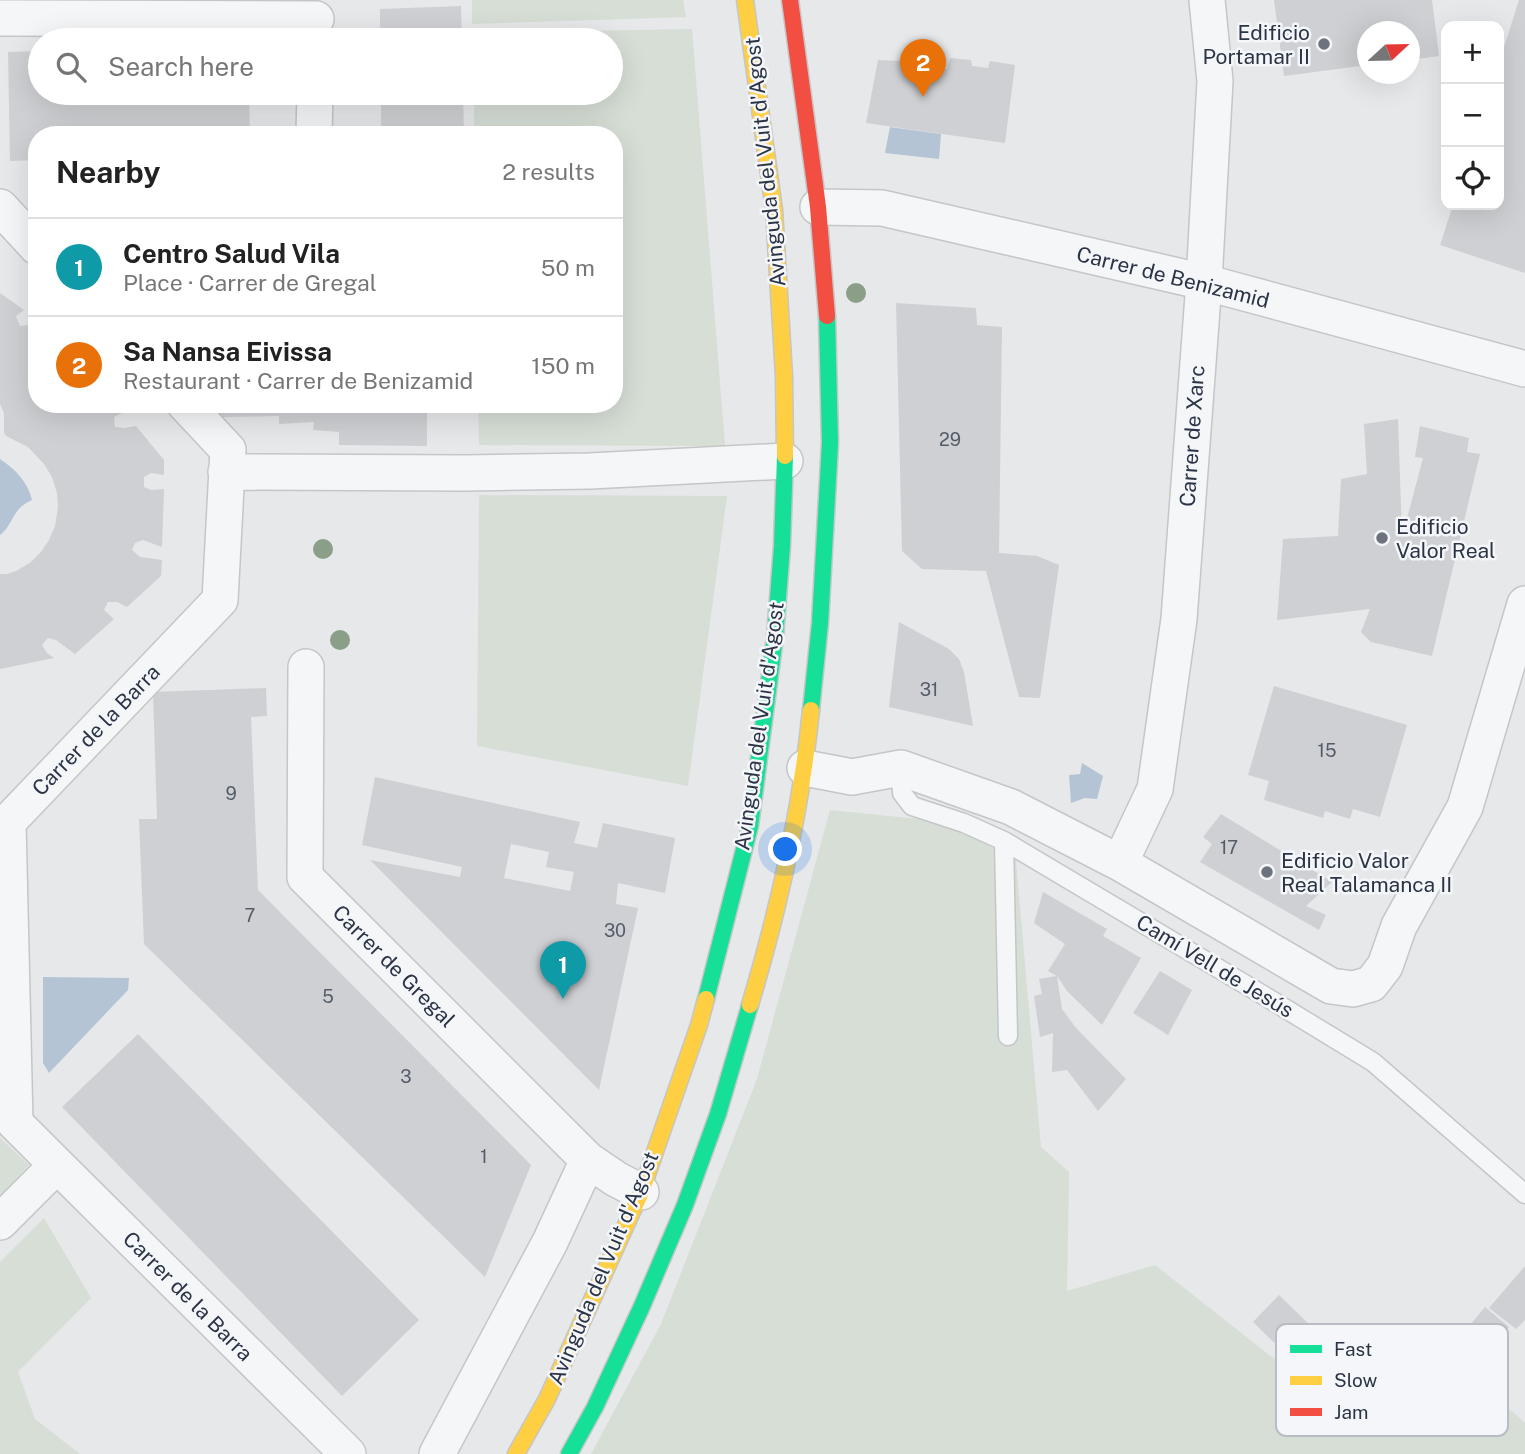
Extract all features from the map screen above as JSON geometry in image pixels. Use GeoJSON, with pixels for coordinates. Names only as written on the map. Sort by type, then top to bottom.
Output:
{"type":"FeatureCollection","features":[{"type":"Feature","properties":{"kind":"street","name":"Avinguda del Vuit d'Agost"},"geometry":{"type":"LineString","coordinates":[[516,1454],[547,1399],[640,1192],[699,1025],[750,826],[775,636],[785,461],[784,376],[774,210],[745,0]]}},
{"type":"Feature","properties":{"kind":"street","name":"Avinguda del Vuit d'Agost"},"geometry":{"type":"LineString","coordinates":[[569,1454],[595,1407],[642,1306],[685,1205],[718,1114],[758,979],[793,837],[805,768],[820,623],[830,443],[828,349],[818,207],[790,0]]}},
{"type":"Feature","properties":{"kind":"street","name":"Carrer de Xarc"},"geometry":{"type":"LineString","coordinates":[[1120,863],[1155,789],[1179,619],[1215,81],[1207,0]]}},
{"type":"Feature","properties":{"kind":"street"},"geometry":{"type":"LineString","coordinates":[[0,18],[316,20]]}},
{"type":"Feature","properties":{"kind":"street"},"geometry":{"type":"LineString","coordinates":[[314,126],[315,105]]}},
{"type":"Feature","properties":{"kind":"street"},"geometry":{"type":"LineString","coordinates":[[0,207],[28,237]]}},
{"type":"Feature","properties":{"kind":"street","name":"Carrer de Benizamid"},"geometry":{"type":"LineString","coordinates":[[818,207],[882,208],[1203,282],[1525,369]]}},
{"type":"Feature","properties":{"kind":"street","name":"Carrer de la Barra"},"geometry":{"type":"LineString","coordinates":[[193,413],[228,450],[220,600],[4,818],[15,1122],[348,1454]]}},
{"type":"Feature","properties":{"kind":"street"},"geometry":{"type":"LineString","coordinates":[[226,472],[576,471],[785,461]]}},
{"type":"Feature","properties":{"kind":"street","name":"Camí Vell de Jesús"},"geometry":{"type":"LineString","coordinates":[[805,768],[852,777],[901,768],[1011,807],[1120,863],[1331,986],[1353,989],[1371,984],[1385,966],[1399,926],[1465,807],[1525,604]]}},
{"type":"Feature","properties":{"kind":"street","name":"Carrer de Gregal"},"geometry":{"type":"LineString","coordinates":[[306,667],[305,877],[588,1160],[640,1192]]}},
{"type":"Feature","properties":{"kind":"street"},"geometry":{"type":"LineString","coordinates":[[437,1454],[550,1242],[588,1160]]}},
{"type":"Feature","properties":{"kind":"street"},"geometry":{"type":"LineString","coordinates":[[0,1222],[57,1166]]}},
{"type":"Feature","properties":{"kind":"lane","name":"Camí Vell de Jesús"},"geometry":{"type":"LineString","coordinates":[[901,768],[902,793],[912,806],[964,823],[1004,841],[1373,1062],[1525,1194]]}},
{"type":"Feature","properties":{"kind":"lane"},"geometry":{"type":"LineString","coordinates":[[1004,841],[1008,1036]]}},
{"type":"Feature","properties":{"kind":"shaded area"},"geometry":{"type":"Polygon","coordinates":[[[472,0],[683,0],[686,17],[472,24],[472,0]]]}},
{"type":"Feature","properties":{"kind":"shaded area"},"geometry":{"type":"Polygon","coordinates":[[[692,29],[725,446],[479,445],[478,413],[623,413],[623,126],[474,126],[474,105],[623,105],[623,30],[692,29]]]}},
{"type":"Feature","properties":{"kind":"shaded area"},"geometry":{"type":"Polygon","coordinates":[[[479,495],[727,496],[688,786],[477,746],[479,495]]]}},
{"type":"Feature","properties":{"kind":"shaded area"},"geometry":{"type":"Polygon","coordinates":[[[830,810],[947,822],[1016,861],[1041,1147],[1069,1172],[1067,1291],[1155,1265],[1276,1360],[1276,1436],[1508,1436],[1508,1409],[1525,1423],[1525,1454],[591,1454],[661,1324],[757,1079],[830,810]]]}},
{"type":"Feature","properties":{"kind":"shaded area"},"geometry":{"type":"Polygon","coordinates":[[[0,1138],[29,1165],[0,1197],[0,1138]]]}},
{"type":"Feature","properties":{"kind":"shaded area"},"geometry":{"type":"Polygon","coordinates":[[[44,1218],[91,1298],[18,1372],[35,1419],[80,1454],[0,1454],[0,1262],[44,1218]]]}},
{"type":"Feature","properties":{"kind":"water"},"geometry":{"type":"Polygon","coordinates":[[[890,127],[941,134],[939,159],[885,153],[890,127]]]}},
{"type":"Feature","properties":{"kind":"water"},"geometry":{"type":"Polygon","coordinates":[[[0,459],[20,476],[32,500],[20,508],[0,535],[0,459]]]}},
{"type":"Feature","properties":{"kind":"water"},"geometry":{"type":"Polygon","coordinates":[[[1082,763],[1103,776],[1097,799],[1085,798],[1071,803],[1069,775],[1080,774],[1082,763]]]}},
{"type":"Feature","properties":{"kind":"water"},"geometry":{"type":"Polygon","coordinates":[[[43,977],[129,978],[128,990],[49,1073],[43,1063],[43,977]]]}},
{"type":"Feature","properties":{"kind":"building","name":"Edificio Portamar II"},"geometry":{"type":"Polygon","coordinates":[[[1274,0],[1432,0],[1439,56],[1420,59],[1420,21],[1357,21],[1357,66],[1284,76],[1274,0]]]}},
{"type":"Feature","properties":{"kind":"building"},"geometry":{"type":"Polygon","coordinates":[[[1519,0],[1525,0],[1525,273],[1440,245],[1451,210],[1504,210],[1504,47],[1519,0]]]}},
{"type":"Feature","properties":{"kind":"building"},"geometry":{"type":"Polygon","coordinates":[[[461,6],[462,28],[380,28],[380,9],[461,6]]]}},
{"type":"Feature","properties":{"kind":"building"},"geometry":{"type":"Polygon","coordinates":[[[28,51],[28,105],[249,105],[250,126],[28,126],[28,160],[10,161],[8,52],[28,51]]]}},
{"type":"Feature","properties":{"kind":"building"},"geometry":{"type":"Polygon","coordinates":[[[950,58],[971,60],[972,66],[988,68],[990,61],[1015,65],[1005,143],[866,123],[878,60],[925,62],[926,68],[947,69],[950,58]]]}},
{"type":"Feature","properties":{"kind":"building"},"geometry":{"type":"Polygon","coordinates":[[[381,105],[463,105],[464,126],[381,126],[381,105]]]}},
{"type":"Feature","properties":{"kind":"building"},"geometry":{"type":"Polygon","coordinates":[[[0,293],[24,310],[16,316],[20,326],[28,325],[28,413],[122,413],[114,417],[115,427],[136,426],[164,460],[164,475],[151,473],[144,477],[144,487],[151,490],[164,489],[162,547],[143,540],[135,543],[132,550],[140,557],[162,560],[161,576],[127,607],[117,602],[108,602],[104,610],[114,619],[75,654],[56,640],[48,638],[42,645],[54,658],[0,669],[0,574],[16,571],[41,552],[55,526],[58,507],[52,477],[44,464],[28,447],[6,436],[4,413],[0,404],[0,293]]]}},
{"type":"Feature","properties":{"kind":"building"},"geometry":{"type":"Polygon","coordinates":[[[896,303],[976,308],[977,325],[1002,327],[999,553],[1037,556],[1059,565],[1040,698],[1019,697],[986,571],[922,569],[902,551],[896,303]]]}},
{"type":"Feature","properties":{"kind":"building"},"geometry":{"type":"Polygon","coordinates":[[[219,413],[427,413],[427,446],[339,445],[339,432],[313,430],[314,422],[279,424],[279,416],[223,417],[219,413]]]}},
{"type":"Feature","properties":{"kind":"building","name":"Edificio Valor Real"},"geometry":{"type":"Polygon","coordinates":[[[1398,419],[1402,537],[1423,458],[1415,457],[1420,426],[1469,438],[1467,452],[1480,454],[1432,656],[1371,642],[1361,632],[1370,609],[1277,620],[1283,539],[1338,536],[1341,479],[1367,474],[1364,424],[1398,419]]]}},
{"type":"Feature","properties":{"kind":"building"},"geometry":{"type":"Polygon","coordinates":[[[899,622],[949,649],[959,659],[964,672],[973,726],[889,707],[899,622]]]}},
{"type":"Feature","properties":{"kind":"building"},"geometry":{"type":"Polygon","coordinates":[[[1274,686],[1407,725],[1380,817],[1353,809],[1350,819],[1325,811],[1323,818],[1264,800],[1269,781],[1248,775],[1274,686]]]}},
{"type":"Feature","properties":{"kind":"building"},"geometry":{"type":"Polygon","coordinates":[[[266,688],[267,716],[251,717],[258,890],[531,1165],[485,1277],[144,944],[139,819],[157,819],[153,692],[266,688]]]}},
{"type":"Feature","properties":{"kind":"building"},"geometry":{"type":"Polygon","coordinates":[[[375,777],[580,822],[574,843],[597,848],[603,823],[675,838],[665,893],[618,883],[616,904],[638,908],[599,1090],[370,860],[460,877],[462,867],[362,845],[375,777]],[[511,844],[504,878],[570,891],[574,872],[546,867],[549,852],[511,844]]]}},
{"type":"Feature","properties":{"kind":"building","name":"Edificio Valor Real Talamanca II"},"geometry":{"type":"Polygon","coordinates":[[[1221,814],[1332,882],[1306,906],[1326,915],[1319,930],[1200,862],[1212,844],[1203,837],[1221,814]]]}},
{"type":"Feature","properties":{"kind":"building"},"geometry":{"type":"Polygon","coordinates":[[[1043,892],[1107,929],[1103,936],[1141,958],[1102,1025],[1067,991],[1057,976],[1048,971],[1065,944],[1034,923],[1043,892]]]}},
{"type":"Feature","properties":{"kind":"building"},"geometry":{"type":"Polygon","coordinates":[[[1160,971],[1192,990],[1168,1035],[1133,1013],[1160,971]]]}},
{"type":"Feature","properties":{"kind":"building"},"geometry":{"type":"Polygon","coordinates":[[[1057,976],[1062,1009],[1076,1028],[1126,1079],[1098,1111],[1067,1070],[1052,1072],[1053,1033],[1040,1037],[1034,996],[1042,994],[1039,979],[1057,976]]]}},
{"type":"Feature","properties":{"kind":"building"},"geometry":{"type":"Polygon","coordinates":[[[138,1034],[419,1320],[342,1396],[62,1107],[138,1034]]]}},
{"type":"Feature","properties":{"kind":"building"},"geometry":{"type":"Polygon","coordinates":[[[1525,1266],[1525,1320],[1516,1329],[1489,1308],[1525,1266]]]}},
{"type":"Feature","properties":{"kind":"building"},"geometry":{"type":"Polygon","coordinates":[[[1279,1295],[1309,1324],[1276,1324],[1276,1344],[1253,1322],[1279,1295]]]}},
{"type":"Feature","properties":{"kind":"building"},"geometry":{"type":"Polygon","coordinates":[[[1485,1307],[1505,1324],[1471,1324],[1485,1307]]]}},
{"type":"Feature","properties":{"kind":"traffic: fast"},"geometry":{"type":"LineString","coordinates":[[811,710],[820,623],[830,443],[827,316]]}},
{"type":"Feature","properties":{"kind":"traffic: fast"},"geometry":{"type":"LineString","coordinates":[[706,999],[750,826],[775,637],[785,456]]}},
{"type":"Feature","properties":{"kind":"traffic: fast"},"geometry":{"type":"LineString","coordinates":[[569,1454],[595,1407],[685,1205],[718,1114],[750,1005]]}},
{"type":"Feature","properties":{"kind":"traffic: slow"},"geometry":{"type":"LineString","coordinates":[[745,0],[774,210],[784,376],[785,456]]}},
{"type":"Feature","properties":{"kind":"traffic: slow"},"geometry":{"type":"LineString","coordinates":[[750,1005],[788,859],[811,710]]}},
{"type":"Feature","properties":{"kind":"traffic: slow"},"geometry":{"type":"LineString","coordinates":[[516,1454],[547,1399],[641,1192],[706,999]]}},
{"type":"Feature","properties":{"kind":"traffic: jam"},"geometry":{"type":"LineString","coordinates":[[790,0],[818,207],[827,316]]}},
{"type":"Feature","properties":{"kind":"place","name":"Edificio Portamar II"},"geometry":{"type":"Point","coordinates":[1324,44]}},
{"type":"Feature","properties":{"kind":"place","name":"Sa Nansa Eivissa"},"geometry":{"type":"Point","coordinates":[923,97]}},
{"type":"Feature","properties":{"kind":"place","name":"Edificio Valor Real"},"geometry":{"type":"Point","coordinates":[1382,538]}},
{"type":"Feature","properties":{"kind":"place","name":"Edificio Valor Real Talamanca II"},"geometry":{"type":"Point","coordinates":[1267,872]}},
{"type":"Feature","properties":{"kind":"place","name":"Centro Salud Vila"},"geometry":{"type":"Point","coordinates":[563,999]}}]}
